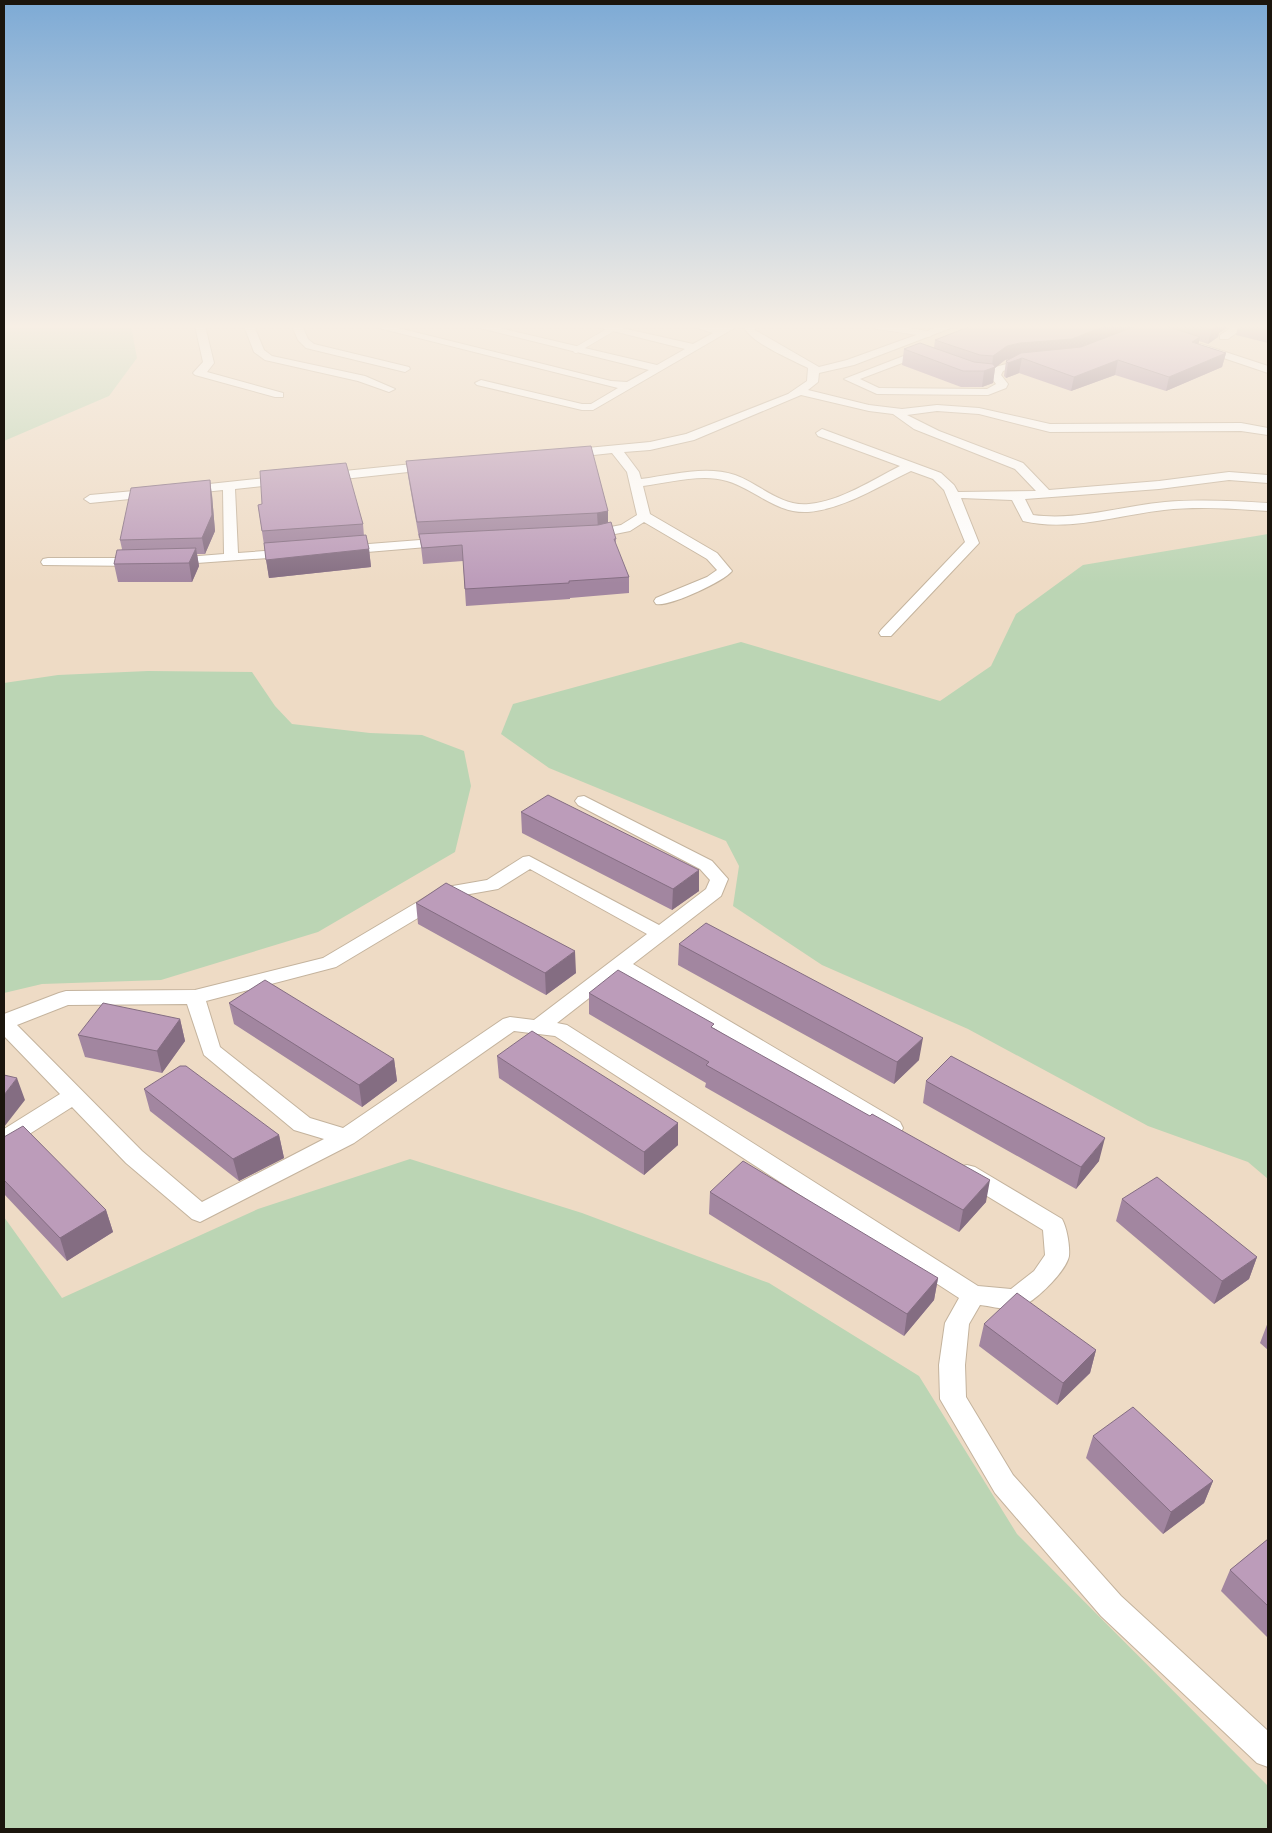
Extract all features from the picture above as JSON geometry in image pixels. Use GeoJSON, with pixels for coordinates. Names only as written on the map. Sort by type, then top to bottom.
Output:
{"type":"FeatureCollection","features":[{"type":"Feature","properties":{"kind":"street"},"geometry":{"type":"LineString","coordinates":[[556,455],[650,446],[690,437],[750,412]]}},
{"type":"Feature","properties":{"kind":"street"},"geometry":{"type":"LineString","coordinates":[[896,412],[902,419],[922,428],[982,449],[1020,466],[1045,494]]}},
{"type":"Feature","properties":{"kind":"street"},"geometry":{"type":"LineString","coordinates":[[981,412],[1050,428],[1241,427],[1268,431]]}},
{"type":"Feature","properties":{"kind":"street"},"geometry":{"type":"LineString","coordinates":[[822,433],[937,476],[950,488],[972,543],[886,633]]}},
{"type":"Feature","properties":{"kind":"street"},"geometry":{"type":"LineString","coordinates":[[615,449],[633,472],[644,516],[712,556],[725,571],[712,580],[661,601]]}},
{"type":"Feature","properties":{"kind":"street"},"geometry":{"type":"LineString","coordinates":[[90,499],[447,465]]}},
{"type":"Feature","properties":{"kind":"street"},"geometry":{"type":"LineString","coordinates":[[636,483],[714,476],[730,478],[786,507],[808,508],[824,505],[911,466]]}},
{"type":"Feature","properties":{"kind":"street"},"geometry":{"type":"LineString","coordinates":[[962,495],[1017,496],[1045,494],[1159,485],[1228,476],[1268,479]]}},
{"type":"Feature","properties":{"kind":"street"},"geometry":{"type":"LineString","coordinates":[[229,486],[231,558]]}},
{"type":"Feature","properties":{"kind":"street"},"geometry":{"type":"LineString","coordinates":[[1017,496],[1028,518],[1042,521],[1112,515],[1165,506],[1222,505],[1268,508]]}},
{"type":"Feature","properties":{"kind":"street"},"geometry":{"type":"LineString","coordinates":[[578,536],[598,535],[625,528],[644,516]]}},
{"type":"Feature","properties":{"kind":"street"},"geometry":{"type":"LineString","coordinates":[[330,551],[458,541]]}},
{"type":"Feature","properties":{"kind":"street"},"geometry":{"type":"LineString","coordinates":[[48,562],[155,562],[300,553]]}},
{"type":"Feature","properties":{"kind":"street"},"geometry":{"type":"LineString","coordinates":[[538,1027],[714,892],[719,878],[706,865],[584,802]]}},
{"type":"Feature","properties":{"kind":"street"},"geometry":{"type":"LineString","coordinates":[[660,933],[528,861],[492,885],[448,892],[329,963],[195,997],[66,998],[4,1023],[134,1157],[200,1213],[346,1137],[510,1024],[560,1030],[973,1295],[1015,1299],[1042,1278],[1057,1257],[1054,1225],[951,1164]]}},
{"type":"Feature","properties":{"kind":"street"},"geometry":{"type":"LineString","coordinates":[[619,964],[909,1138]]}},
{"type":"Feature","properties":{"kind":"street"},"geometry":{"type":"LineString","coordinates":[[195,997],[211,1050],[302,1124],[346,1137]]}},
{"type":"Feature","properties":{"kind":"street"},"geometry":{"type":"LineString","coordinates":[[4,1139],[74,1095]]}},
{"type":"Feature","properties":{"kind":"street"},"geometry":{"type":"LineString","coordinates":[[973,1295],[957,1323],[952,1365],[953,1399],[1004,1484],[1111,1606],[1268,1752]]}},
{"type":"Feature","properties":{"kind":"green space"},"geometry":{"type":"Polygon","coordinates":[[[4,412],[73,412],[4,441],[4,412]]]}},
{"type":"Feature","properties":{"kind":"green space"},"geometry":{"type":"Polygon","coordinates":[[[1268,534],[1268,1179],[1248,1162],[1148,1126],[968,1029],[822,965],[733,906],[739,866],[726,841],[549,768],[501,734],[513,704],[741,642],[940,701],[991,666],[1016,614],[1083,565],[1268,534]]]}},
{"type":"Feature","properties":{"kind":"green space"},"geometry":{"type":"Polygon","coordinates":[[[148,671],[252,672],[275,706],[292,724],[370,733],[422,735],[464,751],[471,786],[455,852],[318,932],[161,980],[42,984],[4,993],[4,683],[58,675],[148,671]]]}},
{"type":"Feature","properties":{"kind":"green space"},"geometry":{"type":"Polygon","coordinates":[[[410,1159],[582,1213],[769,1283],[919,1376],[1017,1534],[1268,1786],[1268,1829],[4,1829],[4,1217],[62,1298],[258,1209],[410,1159]]]}},
{"type":"Feature","properties":{"kind":"building"},"geometry":{"type":"Polygon","coordinates":[[[591,446],[608,511],[417,522],[406,461],[591,446]]]}},
{"type":"Feature","properties":{"kind":"building"},"geometry":{"type":"Polygon","coordinates":[[[346,463],[363,524],[262,531],[258,505],[262,504],[260,471],[346,463]]]}},
{"type":"Feature","properties":{"kind":"building"},"geometry":{"type":"Polygon","coordinates":[[[210,480],[212,515],[202,538],[120,540],[131,488],[210,480]]]}},
{"type":"Feature","properties":{"kind":"building"},"geometry":{"type":"Polygon","coordinates":[[[611,522],[616,539],[614,539],[629,577],[569,581],[569,583],[465,589],[462,545],[422,548],[419,534],[598,525],[611,522]]]}},
{"type":"Feature","properties":{"kind":"building"},"geometry":{"type":"Polygon","coordinates":[[[366,535],[369,549],[266,560],[264,543],[366,535]]]}},
{"type":"Feature","properties":{"kind":"building"},"geometry":{"type":"Polygon","coordinates":[[[196,548],[189,563],[114,564],[117,550],[196,548]]]}},
{"type":"Feature","properties":{"kind":"building"},"geometry":{"type":"Polygon","coordinates":[[[548,795],[699,870],[673,889],[521,812],[548,795]]]}},
{"type":"Feature","properties":{"kind":"building"},"geometry":{"type":"Polygon","coordinates":[[[446,883],[575,951],[545,973],[416,903],[446,883]]]}},
{"type":"Feature","properties":{"kind":"building"},"geometry":{"type":"Polygon","coordinates":[[[706,923],[923,1038],[897,1062],[679,944],[706,923]]]}},
{"type":"Feature","properties":{"kind":"building"},"geometry":{"type":"Polygon","coordinates":[[[618,970],[714,1024],[711,1027],[870,1116],[872,1114],[990,1180],[963,1210],[706,1065],[709,1062],[589,993],[618,970]]]}},
{"type":"Feature","properties":{"kind":"building"},"geometry":{"type":"Polygon","coordinates":[[[265,980],[394,1059],[359,1085],[229,1003],[265,980]]]}},
{"type":"Feature","properties":{"kind":"building"},"geometry":{"type":"Polygon","coordinates":[[[103,1003],[180,1019],[157,1051],[78,1035],[103,1003]]]}},
{"type":"Feature","properties":{"kind":"building"},"geometry":{"type":"Polygon","coordinates":[[[532,1031],[678,1123],[644,1152],[497,1056],[532,1031]]]}},
{"type":"Feature","properties":{"kind":"building"},"geometry":{"type":"Polygon","coordinates":[[[951,1056],[1105,1138],[1081,1167],[926,1081],[951,1056]]]}},
{"type":"Feature","properties":{"kind":"building"},"geometry":{"type":"Polygon","coordinates":[[[180,1066],[186,1066],[279,1135],[233,1159],[144,1089],[180,1066]]]}},
{"type":"Feature","properties":{"kind":"building"},"geometry":{"type":"Polygon","coordinates":[[[4,1075],[17,1078],[4,1095],[4,1075]]]}},
{"type":"Feature","properties":{"kind":"building"},"geometry":{"type":"Polygon","coordinates":[[[23,1126],[106,1210],[60,1238],[4,1180],[4,1137],[23,1126]]]}},
{"type":"Feature","properties":{"kind":"building"},"geometry":{"type":"Polygon","coordinates":[[[743,1161],[938,1278],[907,1314],[710,1192],[743,1161]]]}},
{"type":"Feature","properties":{"kind":"building"},"geometry":{"type":"Polygon","coordinates":[[[1157,1177],[1257,1257],[1222,1281],[1122,1199],[1157,1177]]]}},
{"type":"Feature","properties":{"kind":"building"},"geometry":{"type":"Polygon","coordinates":[[[1017,1293],[1096,1350],[1063,1383],[984,1324],[1017,1293]]]}},
{"type":"Feature","properties":{"kind":"building"},"geometry":{"type":"Polygon","coordinates":[[[1133,1407],[1213,1481],[1171,1512],[1093,1436],[1133,1407]]]}},
{"type":"Feature","properties":{"kind":"building"},"geometry":{"type":"Polygon","coordinates":[[[1268,1539],[1268,1606],[1230,1570],[1268,1539]]]}}]}
